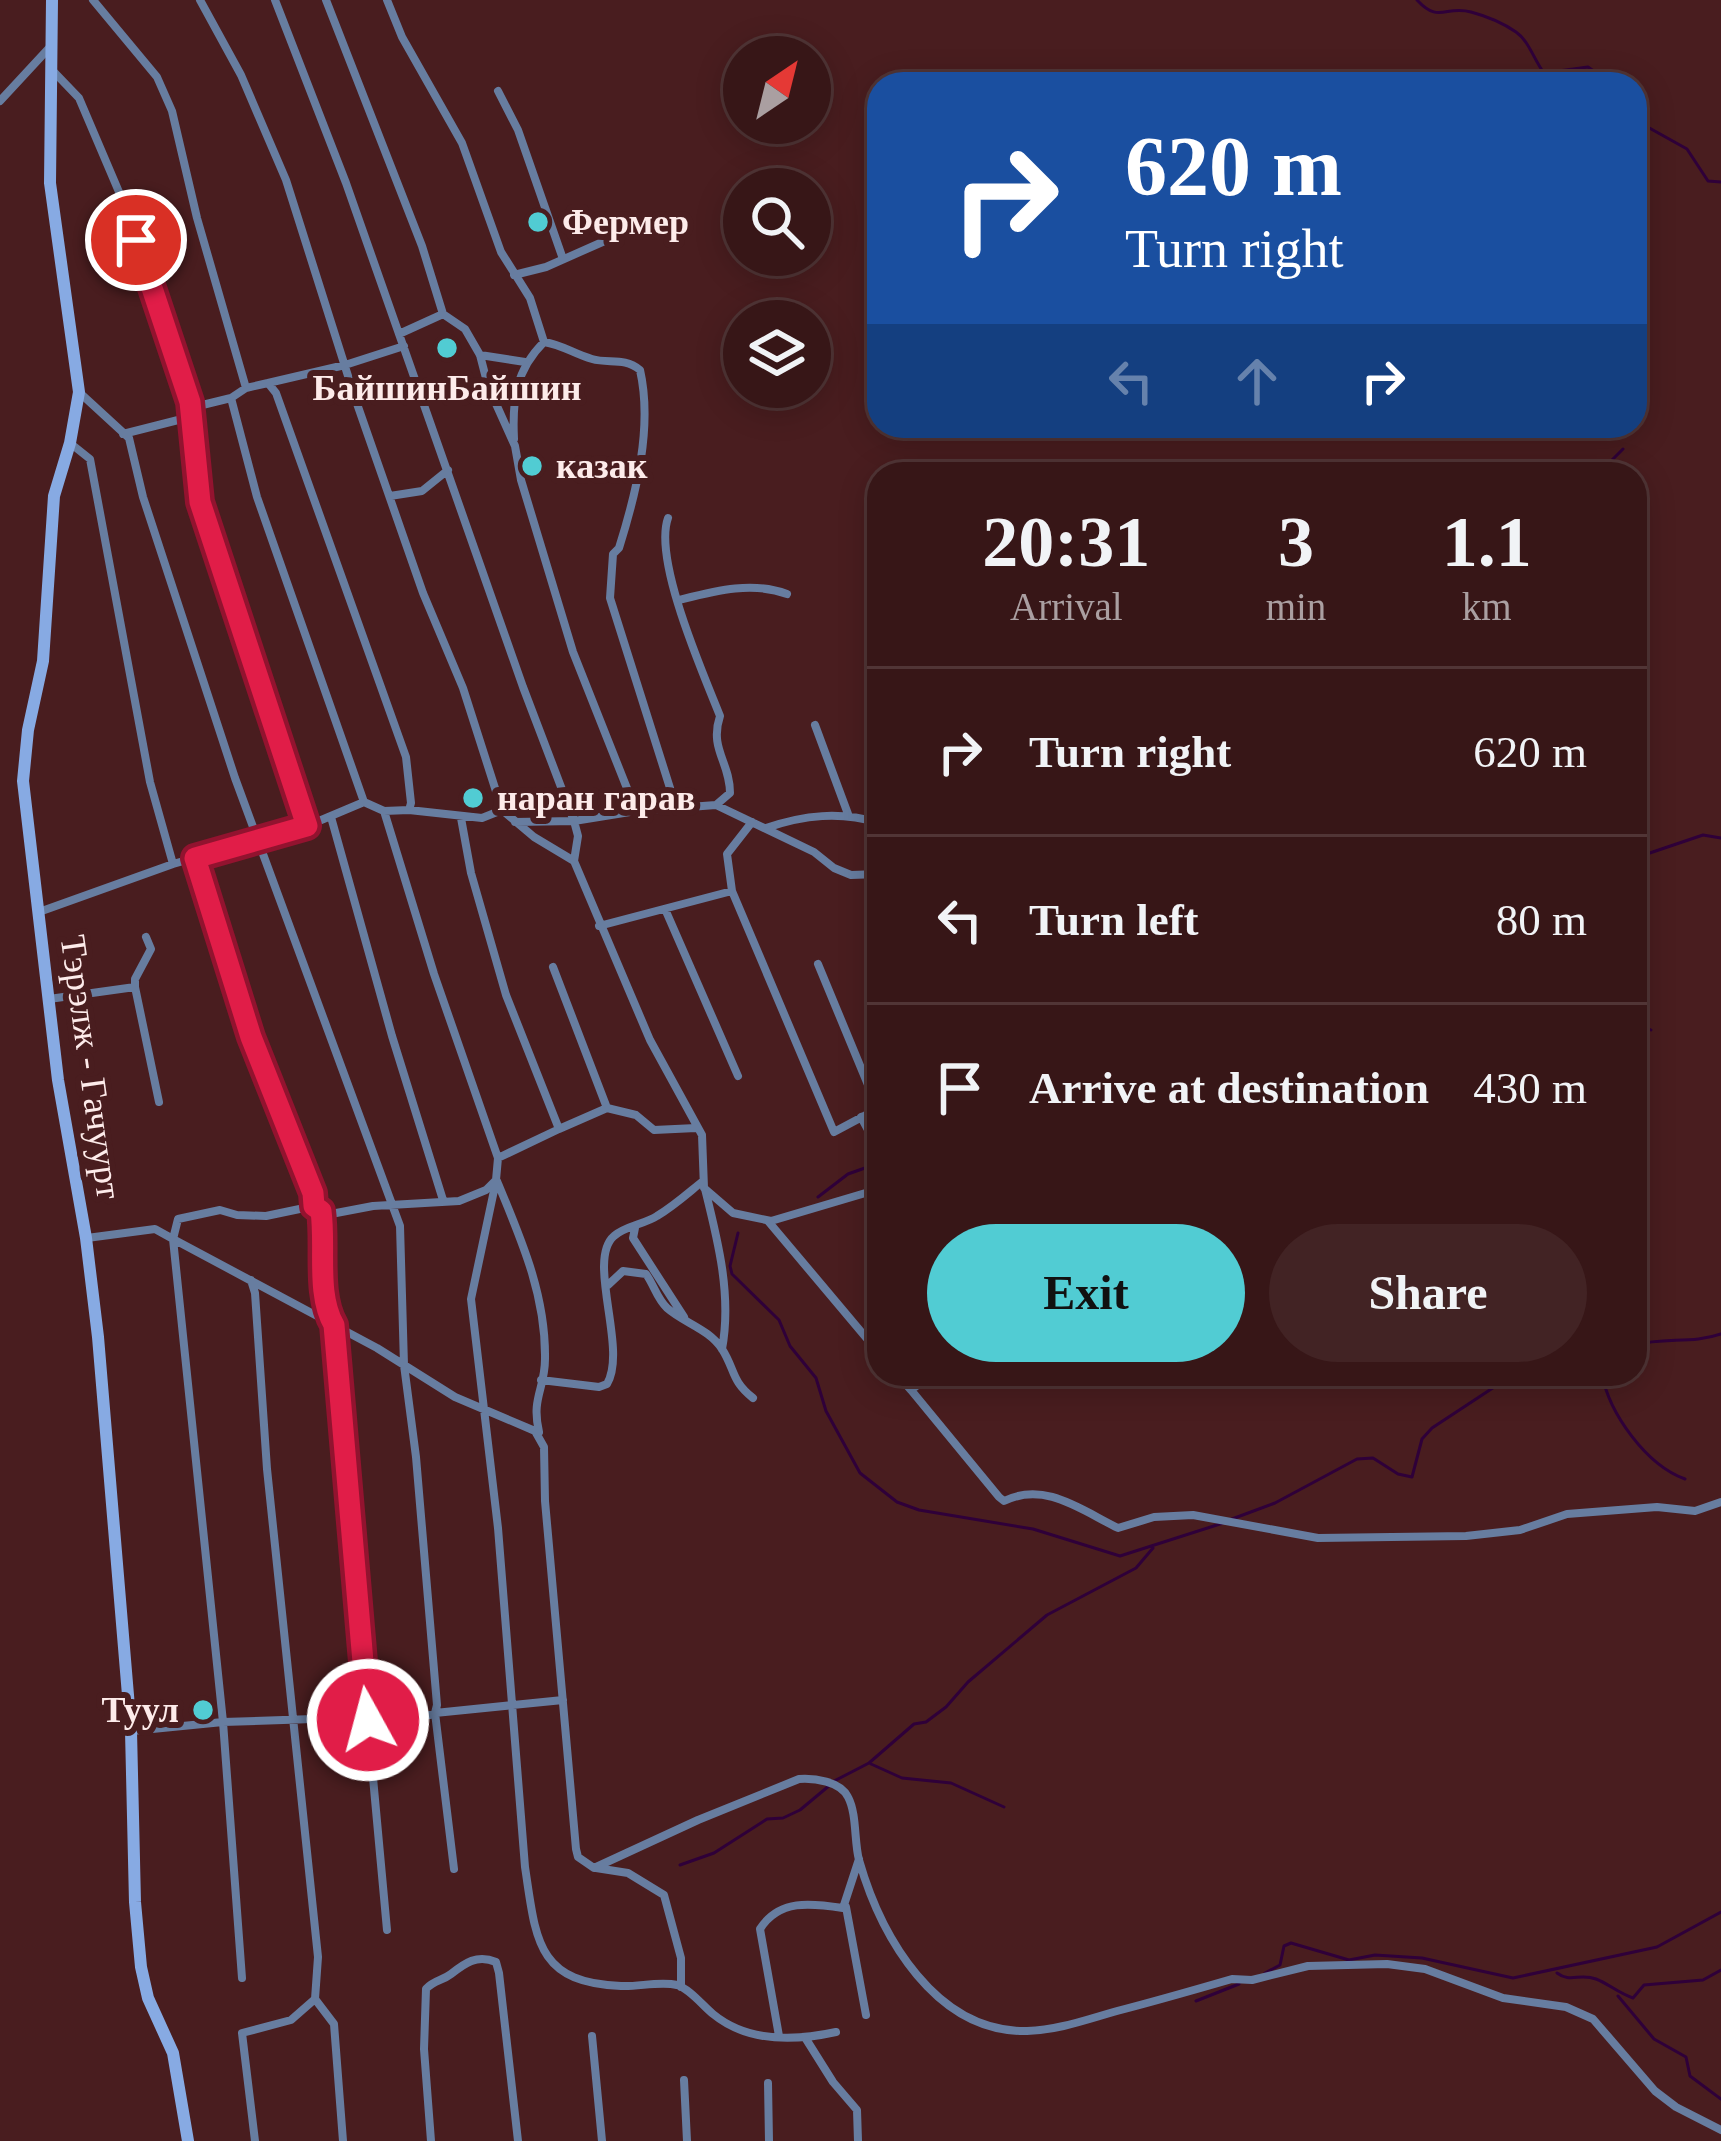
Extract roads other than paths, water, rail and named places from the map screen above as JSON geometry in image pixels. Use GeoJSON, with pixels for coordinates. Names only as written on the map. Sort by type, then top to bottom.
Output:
{"type":"FeatureCollection","features":[{"type":"Feature","properties":{"kind":"main road","name":"Тэрэлж - Гачуурт"},"geometry":{"type":"LineString","coordinates":[[52,0],[50,183],[79,392],[70,443],[53,496],[43,661],[23,763],[29,856],[86,1238],[115,1513],[141,1966],[148,1998],[173,2054],[188,2141]]}},
{"type":"Feature","properties":{"kind":"street"},"geometry":{"type":"LineString","coordinates":[[93,0],[158,77],[172,111],[246,388]]}},
{"type":"Feature","properties":{"kind":"street"},"geometry":{"type":"LineString","coordinates":[[200,0],[241,75],[286,180],[344,365],[423,593],[463,688],[502,810],[574,860]]}},
{"type":"Feature","properties":{"kind":"street"},"geometry":{"type":"LineString","coordinates":[[275,0],[574,820],[578,836],[574,860],[650,1040],[706,1149],[704,1184],[720,1250],[724,1297],[722,1349],[731,1375],[753,1398]]}},
{"type":"Feature","properties":{"kind":"street"},"geometry":{"type":"LineString","coordinates":[[326,0],[422,246],[442,314],[465,329],[480,355],[488,386],[515,446]]}},
{"type":"Feature","properties":{"kind":"street"},"geometry":{"type":"LineString","coordinates":[[386,0],[462,143],[501,253],[530,298],[544,342]]}},
{"type":"Feature","properties":{"kind":"street"},"geometry":{"type":"LineString","coordinates":[[0,101],[51,45]]}},
{"type":"Feature","properties":{"kind":"street"},"geometry":{"type":"LineString","coordinates":[[53,70],[79,98],[115,182],[190,412],[200,502],[307,826]]}},
{"type":"Feature","properties":{"kind":"street"},"geometry":{"type":"LineString","coordinates":[[498,91],[518,130],[563,259]]}},
{"type":"Feature","properties":{"kind":"street"},"geometry":{"type":"LineString","coordinates":[[514,275],[607,240]]}},
{"type":"Feature","properties":{"kind":"street"},"geometry":{"type":"LineString","coordinates":[[399,334],[442,314]]}},
{"type":"Feature","properties":{"kind":"street"},"geometry":{"type":"LineString","coordinates":[[544,342],[525,362],[514,389],[521,480],[573,652],[636,811]]}},
{"type":"Feature","properties":{"kind":"street"},"geometry":{"type":"LineString","coordinates":[[544,342],[566,345],[591,359],[631,363],[640,370],[642,435],[637,483],[619,548],[613,554],[610,598],[676,807]]}},
{"type":"Feature","properties":{"kind":"street"},"geometry":{"type":"LineString","coordinates":[[123,434],[232,398],[246,388],[404,346]]}},
{"type":"Feature","properties":{"kind":"street"},"geometry":{"type":"LineString","coordinates":[[480,355],[525,362]]}},
{"type":"Feature","properties":{"kind":"street"},"geometry":{"type":"LineString","coordinates":[[268,383],[276,393],[406,757],[409,810]]}},
{"type":"Feature","properties":{"kind":"street"},"geometry":{"type":"LineString","coordinates":[[79,392],[129,438],[143,497],[235,778],[400,1226],[404,1365],[454,1869]]}},
{"type":"Feature","properties":{"kind":"street"},"geometry":{"type":"LineString","coordinates":[[232,398],[256,497],[364,802],[384,811],[461,818],[482,818],[502,810]]}},
{"type":"Feature","properties":{"kind":"street"},"geometry":{"type":"LineString","coordinates":[[70,443],[90,459],[150,782],[173,864]]}},
{"type":"Feature","properties":{"kind":"street"},"geometry":{"type":"LineString","coordinates":[[390,496],[422,491],[448,470]]}},
{"type":"Feature","properties":{"kind":"street"},"geometry":{"type":"LineString","coordinates":[[668,518],[662,534],[720,716],[713,736],[730,793],[716,806]]}},
{"type":"Feature","properties":{"kind":"street"},"geometry":{"type":"LineString","coordinates":[[680,600],[732,588],[787,594]]}},
{"type":"Feature","properties":{"kind":"street"},"geometry":{"type":"LineString","coordinates":[[815,724],[848,814]]}},
{"type":"Feature","properties":{"kind":"street"},"geometry":{"type":"LineString","coordinates":[[39,912],[173,864],[307,826],[364,802]]}},
{"type":"Feature","properties":{"kind":"street"},"geometry":{"type":"LineString","coordinates":[[514,822],[716,806],[814,852],[833,868],[867,874]]}},
{"type":"Feature","properties":{"kind":"street"},"geometry":{"type":"LineString","coordinates":[[384,811],[498,1158],[471,1299],[498,1528],[532,1916],[554,1967],[570,1980],[681,1987],[719,2019],[748,2035],[806,2039],[836,2032]]}},
{"type":"Feature","properties":{"kind":"street"},"geometry":{"type":"LineString","coordinates":[[764,828],[793,818],[848,814],[867,820]]}},
{"type":"Feature","properties":{"kind":"street"},"geometry":{"type":"LineString","coordinates":[[331,817],[443,1200]]}},
{"type":"Feature","properties":{"kind":"street"},"geometry":{"type":"LineString","coordinates":[[461,818],[471,873],[506,995],[559,1130]]}},
{"type":"Feature","properties":{"kind":"street"},"geometry":{"type":"LineString","coordinates":[[752,822],[727,854],[732,891],[834,1132],[867,1114]]}},
{"type":"Feature","properties":{"kind":"street"},"geometry":{"type":"LineString","coordinates":[[195,858],[251,1037],[317,1209],[328,1316],[334,1325],[388,1930]]}},
{"type":"Feature","properties":{"kind":"street"},"geometry":{"type":"LineString","coordinates":[[599,926],[732,891]]}},
{"type":"Feature","properties":{"kind":"street"},"geometry":{"type":"LineString","coordinates":[[665,909],[738,1076]]}},
{"type":"Feature","properties":{"kind":"street"},"geometry":{"type":"LineString","coordinates":[[146,937],[152,950],[135,987],[159,1102]]}},
{"type":"Feature","properties":{"kind":"street"},"geometry":{"type":"LineString","coordinates":[[818,964],[867,1082]]}},
{"type":"Feature","properties":{"kind":"street"},"geometry":{"type":"LineString","coordinates":[[553,967],[607,1108]]}},
{"type":"Feature","properties":{"kind":"street"},"geometry":{"type":"LineString","coordinates":[[48,1000],[135,987]]}},
{"type":"Feature","properties":{"kind":"street"},"geometry":{"type":"LineString","coordinates":[[498,1158],[607,1108],[636,1115],[654,1130],[697,1128]]}},
{"type":"Feature","properties":{"kind":"street"},"geometry":{"type":"LineString","coordinates":[[861,1118],[867,1129]]}},
{"type":"Feature","properties":{"kind":"street"},"geometry":{"type":"LineString","coordinates":[[242,1978],[223,1722],[173,1239],[178,1219],[220,1210],[237,1216],[317,1209],[350,1214],[373,1206],[469,1199],[496,1180]]}},
{"type":"Feature","properties":{"kind":"street"},"geometry":{"type":"LineString","coordinates":[[496,1180],[526,1248],[538,1294],[545,1358],[535,1405],[544,1447],[576,1850],[594,1868],[628,1873],[664,1895],[681,1958],[681,1987]]}},
{"type":"Feature","properties":{"kind":"street"},"geometry":{"type":"LineString","coordinates":[[704,1184],[733,1213],[767,1221],[867,1193]]}},
{"type":"Feature","properties":{"kind":"street"},"geometry":{"type":"LineString","coordinates":[[541,1380],[608,1384],[614,1366],[610,1240],[704,1184]]}},
{"type":"Feature","properties":{"kind":"street"},"geometry":{"type":"LineString","coordinates":[[767,1221],[867,1339]]}},
{"type":"Feature","properties":{"kind":"street"},"geometry":{"type":"LineString","coordinates":[[636,1226],[633,1238],[685,1319]]}},
{"type":"Feature","properties":{"kind":"street"},"geometry":{"type":"LineString","coordinates":[[86,1238],[155,1228],[455,1397],[510,1418],[540,1437]]}},
{"type":"Feature","properties":{"kind":"street"},"geometry":{"type":"LineString","coordinates":[[608,1286],[615,1275],[646,1274],[660,1302],[722,1349]]}},
{"type":"Feature","properties":{"kind":"street"},"geometry":{"type":"LineString","coordinates":[[251,1279],[318,1957],[316,1999],[334,2024],[343,2141]]}},
{"type":"Feature","properties":{"kind":"street"},"geometry":{"type":"LineString","coordinates":[[907,1386],[1004,1501],[1022,1492],[1040,1492],[1118,1528],[1154,1517],[1193,1515],[1318,1538],[1466,1536],[1520,1530],[1567,1514],[1658,1507],[1695,1511],[1721,1502]]}},
{"type":"Feature","properties":{"kind":"street"},"geometry":{"type":"LineString","coordinates":[[910,1390],[916,1386]]}},
{"type":"Feature","properties":{"kind":"street"},"geometry":{"type":"LineString","coordinates":[[131,1731],[223,1722],[368,1720],[563,1700]]}},
{"type":"Feature","properties":{"kind":"street"},"geometry":{"type":"LineString","coordinates":[[594,1868],[698,1820],[799,1779],[814,1778],[843,1790],[849,1798],[871,1898],[909,1966],[945,2004],[973,2020],[1025,2031],[1091,2020],[1232,1979],[1252,1980],[1308,1966],[1387,1964],[1425,1969],[1503,1998],[1566,2007],[1594,2019],[1655,2091],[1721,2130]]}},
{"type":"Feature","properties":{"kind":"street"},"geometry":{"type":"LineString","coordinates":[[859,1859],[846,1905],[866,2015]]}},
{"type":"Feature","properties":{"kind":"street"},"geometry":{"type":"LineString","coordinates":[[779,2036],[760,1929],[763,1923],[786,1906],[846,1905]]}},
{"type":"Feature","properties":{"kind":"street"},"geometry":{"type":"LineString","coordinates":[[431,2141],[424,2048],[426,1989],[459,1964],[487,1958],[496,1962],[499,1973],[518,2141]]}},
{"type":"Feature","properties":{"kind":"street"},"geometry":{"type":"LineString","coordinates":[[255,2141],[242,2033],[291,2020],[316,1999]]}},
{"type":"Feature","properties":{"kind":"street"},"geometry":{"type":"LineString","coordinates":[[592,2036],[602,2141]]}},
{"type":"Feature","properties":{"kind":"street"},"geometry":{"type":"LineString","coordinates":[[806,2039],[857,2110],[858,2141]]}},
{"type":"Feature","properties":{"kind":"street"},"geometry":{"type":"LineString","coordinates":[[684,2080],[687,2141]]}},
{"type":"Feature","properties":{"kind":"street"},"geometry":{"type":"LineString","coordinates":[[768,2083],[769,2141]]}},
{"type":"Feature","properties":{"kind":"waterway"},"geometry":{"type":"LineString","coordinates":[[1417,0],[1431,11],[1462,10],[1500,23],[1521,36],[1543,72]]}},
{"type":"Feature","properties":{"kind":"waterway"},"geometry":{"type":"LineString","coordinates":[[1551,72],[1588,67],[1595,72]]}},
{"type":"Feature","properties":{"kind":"waterway"},"geometry":{"type":"LineString","coordinates":[[1647,127],[1687,149],[1708,181],[1721,182]]}},
{"type":"Feature","properties":{"kind":"waterway"},"geometry":{"type":"LineString","coordinates":[[1610,462],[1623,449]]}},
{"type":"Feature","properties":{"kind":"waterway"},"geometry":{"type":"LineString","coordinates":[[1647,854],[1703,835],[1721,838]]}},
{"type":"Feature","properties":{"kind":"waterway"},"geometry":{"type":"LineString","coordinates":[[1647,1028],[1651,1030]]}},
{"type":"Feature","properties":{"kind":"waterway"},"geometry":{"type":"LineString","coordinates":[[818,1197],[848,1174],[867,1167]]}},
{"type":"Feature","properties":{"kind":"waterway"},"geometry":{"type":"LineString","coordinates":[[738,1233],[732,1274],[779,1320],[790,1346],[816,1378],[826,1411],[860,1473],[897,1502],[1033,1529],[1120,1556],[1223,1523]]}},
{"type":"Feature","properties":{"kind":"waterway"},"geometry":{"type":"LineString","coordinates":[[1647,1343],[1721,1334]]}},
{"type":"Feature","properties":{"kind":"waterway"},"geometry":{"type":"LineString","coordinates":[[1232,1519],[1275,1503],[1357,1459],[1373,1458],[1412,1477],[1422,1439],[1432,1428],[1496,1386]]}},
{"type":"Feature","properties":{"kind":"waterway"},"geometry":{"type":"LineString","coordinates":[[1605,1386],[1621,1421],[1643,1450],[1685,1479]]}},
{"type":"Feature","properties":{"kind":"waterway"},"geometry":{"type":"LineString","coordinates":[[680,1865],[714,1853],[767,1819],[800,1810],[836,1780],[869,1763],[914,1724],[926,1722],[946,1707],[968,1682],[1047,1615],[1136,1568],[1153,1548]]}},
{"type":"Feature","properties":{"kind":"waterway"},"geometry":{"type":"LineString","coordinates":[[871,1764],[902,1778],[951,1783],[1004,1807]]}},
{"type":"Feature","properties":{"kind":"waterway"},"geometry":{"type":"LineString","coordinates":[[1265,1973],[1280,1965],[1284,1946],[1291,1943],[1349,1960],[1375,1955],[1422,1958],[1513,1978],[1657,1947],[1721,1912]]}},
{"type":"Feature","properties":{"kind":"waterway"},"geometry":{"type":"LineString","coordinates":[[1557,1973],[1596,1979],[1633,1998],[1644,1985],[1703,1980],[1721,1970]]}},
{"type":"Feature","properties":{"kind":"waterway"},"geometry":{"type":"LineString","coordinates":[[1196,2001],[1239,1984]]}},
{"type":"Feature","properties":{"kind":"waterway"},"geometry":{"type":"LineString","coordinates":[[1618,1996],[1654,2039],[1686,2057],[1690,2076],[1721,2099]]}},
{"type":"Feature","properties":{"kind":"place","name":"Фермер"},"geometry":{"type":"Point","coordinates":[538,222]}},
{"type":"Feature","properties":{"kind":"place","name":"БайшинБайшин"},"geometry":{"type":"Point","coordinates":[447,348]}},
{"type":"Feature","properties":{"kind":"place","name":"казак"},"geometry":{"type":"Point","coordinates":[532,466]}},
{"type":"Feature","properties":{"kind":"place","name":"наран гарав"},"geometry":{"type":"Point","coordinates":[473,798]}},
{"type":"Feature","properties":{"kind":"place","name":"Туул"},"geometry":{"type":"Point","coordinates":[203,1710]}}]}
